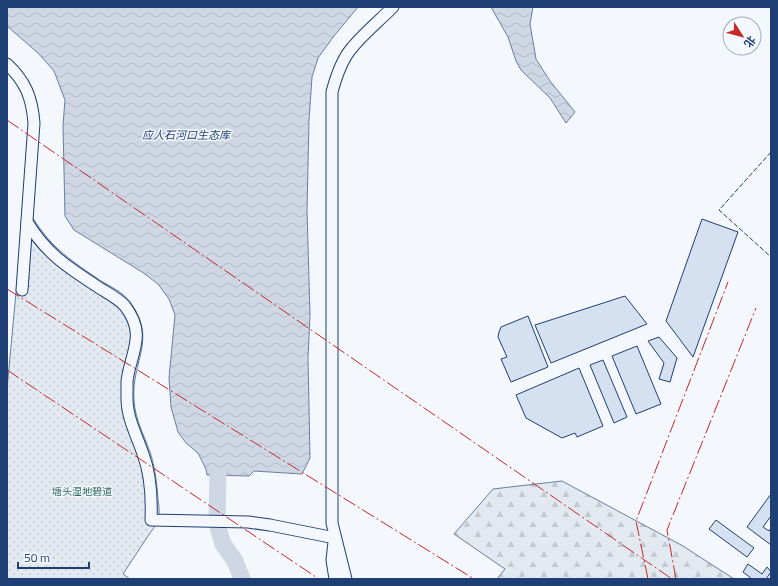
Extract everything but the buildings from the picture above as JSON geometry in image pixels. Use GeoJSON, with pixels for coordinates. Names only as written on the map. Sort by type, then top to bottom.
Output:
{"type":"FeatureCollection","features":[{"type":"Feature","properties":{"kind":"street"},"geometry":{"type":"LineString","coordinates":[[346,579],[332,523],[332,92],[336,77],[351,49],[394,7]]}},
{"type":"Feature","properties":{"kind":"street"},"geometry":{"type":"LineString","coordinates":[[7,64],[17,73],[26,88],[32,105],[34,123],[22,290]]}},
{"type":"Feature","properties":{"kind":"street"},"geometry":{"type":"LineString","coordinates":[[27,222],[50,253],[70,269],[115,297],[131,314],[137,337],[136,349],[127,381],[127,401],[131,421],[148,471],[152,504],[151,520],[248,522],[335,538]]}},
{"type":"Feature","properties":{"kind":"street"},"geometry":{"type":"LineString","coordinates":[[335,538],[332,546],[332,560],[335,579]]}},
{"type":"Feature","properties":{"kind":"green space","name":"塘头湿地碧道"},"geometry":{"type":"Polygon","coordinates":[[[23,218],[33,218],[40,229],[63,254],[101,281],[124,295],[138,316],[142,328],[143,339],[134,386],[134,400],[138,420],[153,464],[159,513],[156,525],[123,574],[130,579],[7,579],[7,389],[23,218]]]}},
{"type":"Feature","properties":{"kind":"green space"},"geometry":{"type":"Polygon","coordinates":[[[562,481],[683,546],[734,579],[497,579],[505,569],[454,534],[493,489],[562,481]]]}},
{"type":"Feature","properties":{"kind":"water","name":"应人石河口生态库"},"geometry":{"type":"Polygon","coordinates":[[[7,7],[358,7],[318,58],[312,77],[309,120],[307,210],[310,315],[308,358],[310,458],[302,474],[254,471],[249,476],[207,475],[206,469],[198,453],[186,443],[178,432],[171,407],[169,378],[175,315],[169,299],[158,284],[142,272],[74,230],[65,216],[63,125],[65,100],[54,71],[38,53],[7,26],[7,7]]]}},
{"type":"Feature","properties":{"kind":"water"},"geometry":{"type":"Polygon","coordinates":[[[491,7],[533,7],[530,24],[536,59],[550,81],[575,112],[566,123],[550,98],[521,70],[516,61],[508,37],[491,7]]]}},
{"type":"Feature","properties":{"kind":"waterway"},"geometry":{"type":"LineString","coordinates":[[218,476],[217,524],[223,544],[235,561],[242,579]]}},
{"type":"Feature","properties":{"kind":"fence"},"geometry":{"type":"LineString","coordinates":[[771,152],[719,210],[771,257]]}},
{"type":"Feature","properties":{"kind":"power"},"geometry":{"type":"LineString","coordinates":[[7,120],[672,579]]}},
{"type":"Feature","properties":{"kind":"power"},"geometry":{"type":"LineString","coordinates":[[648,579],[636,521],[728,282]]}},
{"type":"Feature","properties":{"kind":"power"},"geometry":{"type":"LineString","coordinates":[[7,289],[474,579]]}},
{"type":"Feature","properties":{"kind":"power"},"geometry":{"type":"LineString","coordinates":[[676,579],[667,530],[756,308]]}},
{"type":"Feature","properties":{"kind":"power"},"geometry":{"type":"LineString","coordinates":[[7,370],[319,579]]}}]}
